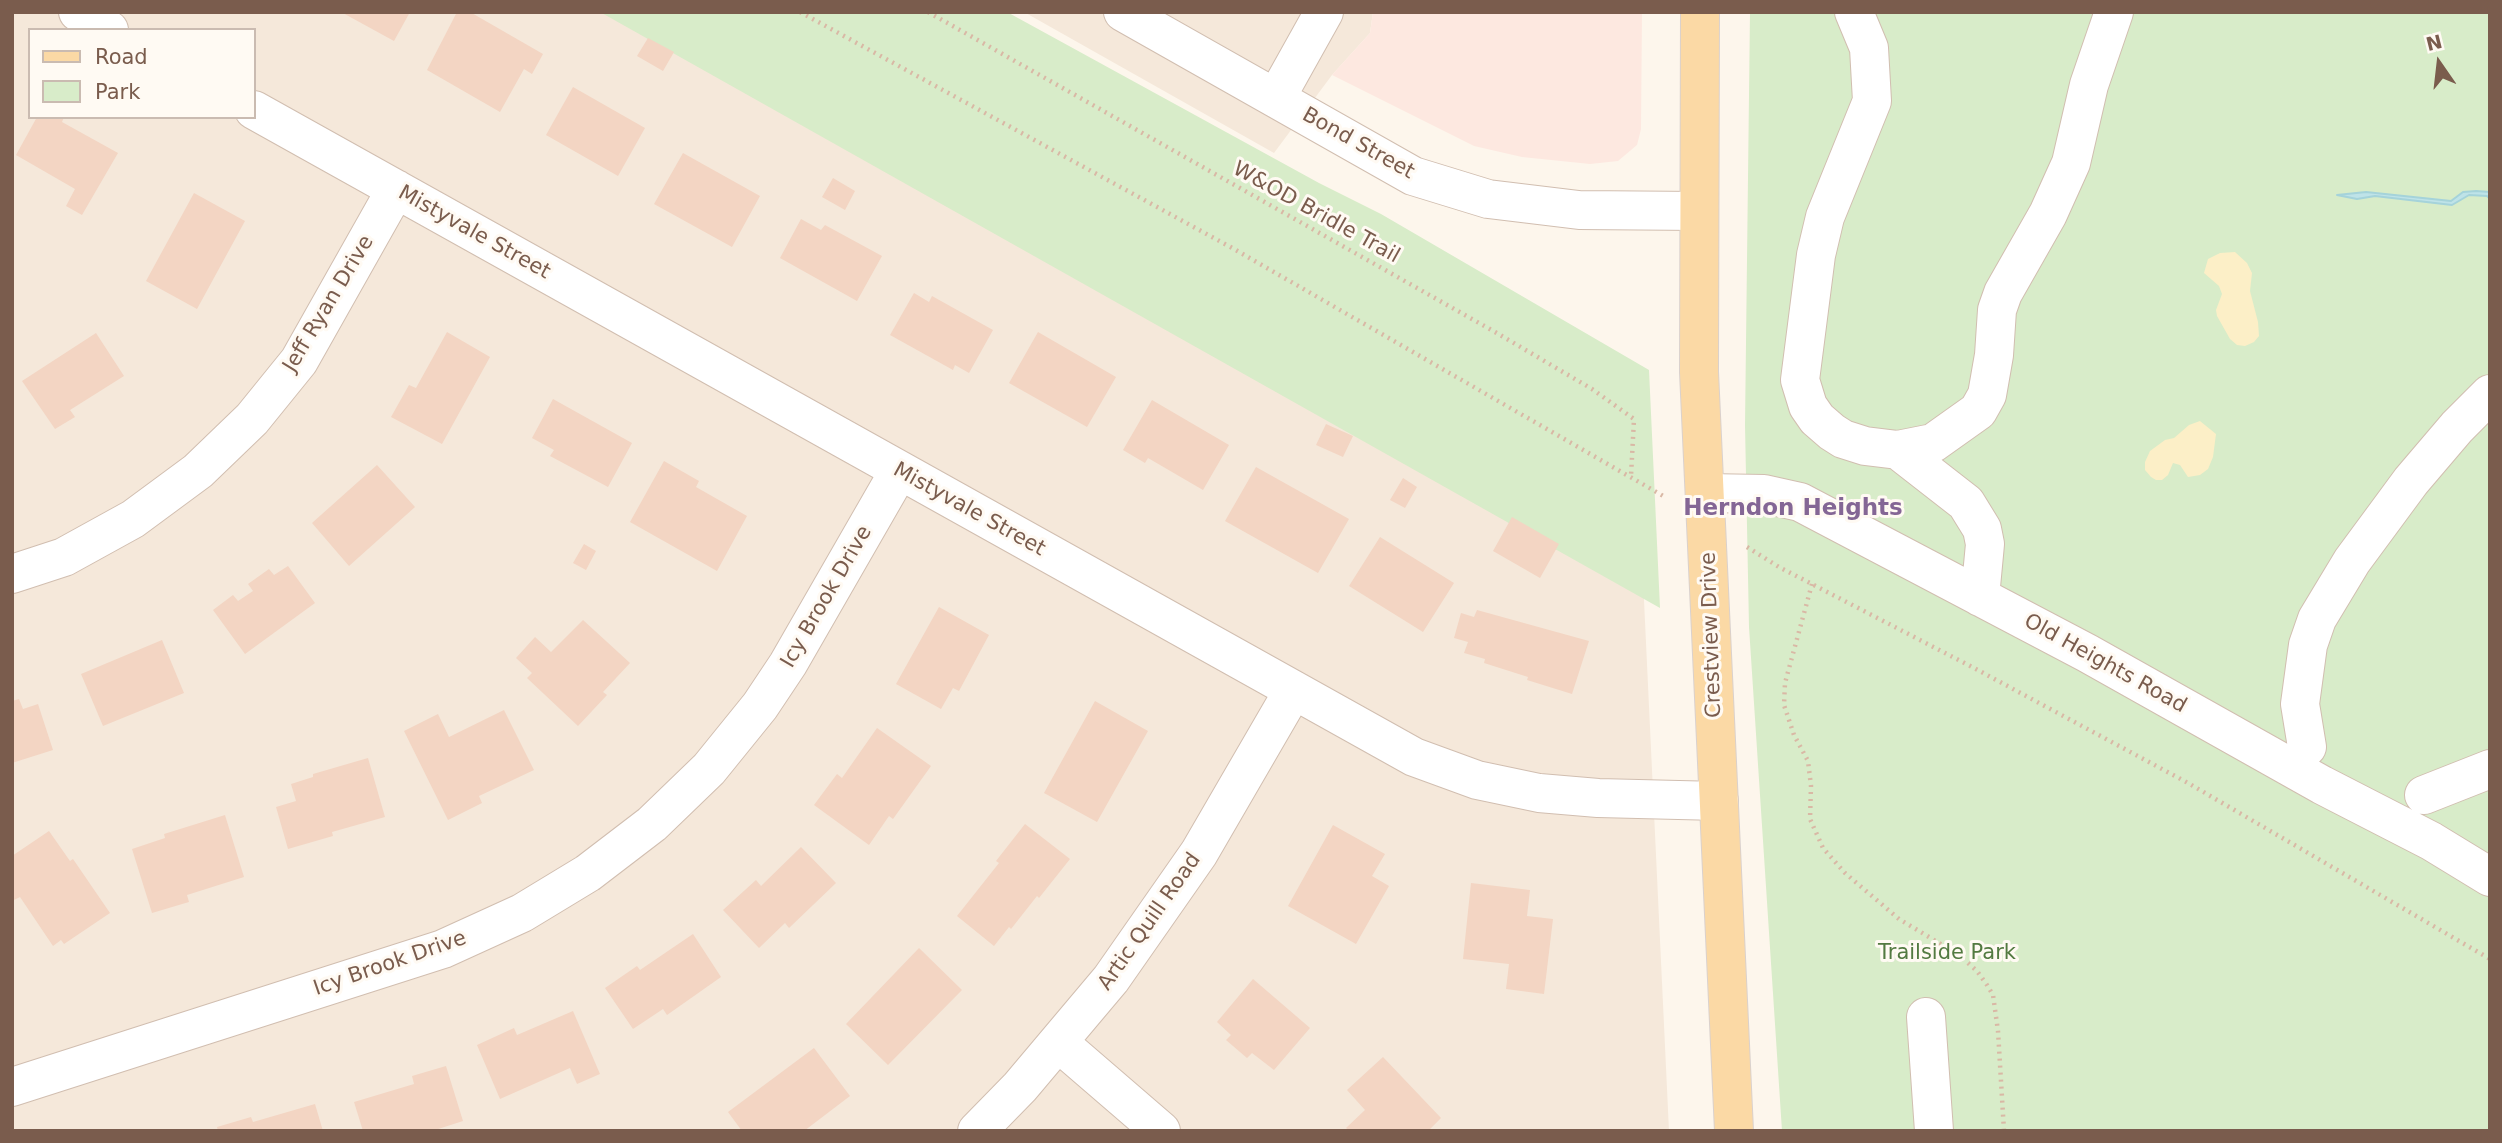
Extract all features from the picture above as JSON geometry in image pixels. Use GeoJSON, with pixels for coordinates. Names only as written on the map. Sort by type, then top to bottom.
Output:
{"type":"FeatureCollection","features":[{"type":"Feature","properties":{"kind":"main road","name":"Crestview Drive"},"geometry":{"type":"LineString","coordinates":[[1700,12],[1699,372],[1734,1131]]}},
{"type":"Feature","properties":{"kind":"street"},"geometry":{"type":"LineString","coordinates":[[78,12],[106,28]]}},
{"type":"Feature","properties":{"kind":"street","name":"Bond Street"},"geometry":{"type":"LineString","coordinates":[[1123,12],[1413,176],[1488,199],[1579,210],[1699,211]]}},
{"type":"Feature","properties":{"kind":"street"},"geometry":{"type":"LineString","coordinates":[[1276,98],[1324,12]]}},
{"type":"Feature","properties":{"kind":"street"},"geometry":{"type":"LineString","coordinates":[[1854,12],[1870,48],[1868,113],[1825,217],[1816,254],[1800,380],[1808,406],[1817,419],[1832,432],[1843,439],[1865,446],[1898,450],[1933,443],[1978,411],[1987,395],[1994,355],[1997,310],[2003,293],[2048,214],[2071,163],[2089,86],[2114,12]]}},
{"type":"Feature","properties":{"kind":"street","name":"Mistyvale Street"},"geometry":{"type":"LineString","coordinates":[[256,111],[1414,757],[1477,780],[1539,793],[1598,798],[1719,801]]}},
{"type":"Feature","properties":{"kind":"street","name":"Jeff Ryan Drive"},"geometry":{"type":"LineString","coordinates":[[12,574],[64,557],[133,519],[198,471],[252,419],[299,361],[396,190]]}},
{"type":"Feature","properties":{"kind":"street"},"geometry":{"type":"LineString","coordinates":[[2307,747],[2300,704],[2308,645],[2317,619],[2352,561],[2411,481],[2490,394]]}},
{"type":"Feature","properties":{"kind":"street"},"geometry":{"type":"LineString","coordinates":[[1898,450],[1966,503],[1982,529],[1985,544],[1980,597]]}},
{"type":"Feature","properties":{"kind":"street","name":"Icy Brook Drive"},"geometry":{"type":"LineString","coordinates":[[12,1087],[443,949],[522,913],[589,873],[652,824],[709,769],[760,706],[788,664],[899,471]]}},
{"type":"Feature","properties":{"kind":"street","name":"Old Heights Road"},"geometry":{"type":"LineString","coordinates":[[1707,508],[1763,494],[1800,502],[2087,653],[2322,785],[2431,841],[2490,877]]}},
{"type":"Feature","properties":{"kind":"street","name":"Artic Quill Road"},"geometry":{"type":"LineString","coordinates":[[976,1131],[1020,1087],[1111,979],[1199,853],[1293,691]]}},
{"type":"Feature","properties":{"kind":"street"},"geometry":{"type":"LineString","coordinates":[[2424,795],[2490,768]]}},
{"type":"Feature","properties":{"kind":"street"},"geometry":{"type":"LineString","coordinates":[[1926,1017],[1934,1131]]}},
{"type":"Feature","properties":{"kind":"street"},"geometry":{"type":"LineString","coordinates":[[1059,1043],[1161,1131]]}},
{"type":"Feature","properties":{"kind":"path"},"geometry":{"type":"LineString","coordinates":[[800,12],[1234,249],[1631,476],[1707,508],[1779,567],[2188,783],[2490,959]]}},
{"type":"Feature","properties":{"kind":"path","name":"W&OD Bridle Trail"},"geometry":{"type":"LineString","coordinates":[[928,12],[1496,332],[1592,389],[1634,419],[1631,476]]}},
{"type":"Feature","properties":{"kind":"path"},"geometry":{"type":"LineString","coordinates":[[1812,584],[1785,683],[1784,705],[1794,736],[1808,761],[1811,786],[1810,819],[1823,848],[1846,873],[1899,919],[1959,955],[1977,971],[1987,985],[1993,995],[1998,1031],[2004,1131]]}},
{"type":"Feature","properties":{"kind":"shaded area"},"geometry":{"type":"Polygon","coordinates":[[[12,12],[632,12],[1643,579],[1669,1131],[12,1131],[12,12]]]}},
{"type":"Feature","properties":{"kind":"shaded area"},"geometry":{"type":"Polygon","coordinates":[[[1024,12],[1373,12],[1370,33],[1332,75],[1274,153],[1024,12]]]}},
{"type":"Feature","properties":{"kind":"shaded area"},"geometry":{"type":"Polygon","coordinates":[[[1373,12],[1642,12],[1641,129],[1637,145],[1618,161],[1590,164],[1522,157],[1474,146],[1332,75],[1370,33],[1373,12]]]}},
{"type":"Feature","properties":{"kind":"green space"},"geometry":{"type":"Polygon","coordinates":[[[600,12],[1007,12],[1319,183],[1381,214],[1649,370],[1660,608],[600,12]]]}},
{"type":"Feature","properties":{"kind":"green space","name":"Trailside Park"},"geometry":{"type":"Polygon","coordinates":[[[1750,12],[2490,12],[2490,1131],[1782,1131],[1749,627],[1745,425],[1750,12]]]}},
{"type":"Feature","properties":{"kind":"sand"},"geometry":{"type":"Polygon","coordinates":[[[2235,252],[2247,263],[2252,273],[2250,291],[2258,322],[2259,336],[2245,346],[2237,345],[2230,339],[2217,316],[2216,310],[2222,294],[2219,286],[2204,273],[2208,259],[2220,253],[2235,252]]]}},
{"type":"Feature","properties":{"kind":"sand"},"geometry":{"type":"Polygon","coordinates":[[[2200,421],[2216,434],[2213,457],[2208,469],[2200,475],[2188,477],[2180,465],[2173,463],[2168,475],[2162,480],[2151,477],[2145,470],[2150,451],[2165,440],[2174,438],[2189,425],[2200,421]]]}},
{"type":"Feature","properties":{"kind":"water"},"geometry":{"type":"Polygon","coordinates":[[[2366,192],[2451,201],[2463,192],[2490,192],[2490,199],[2487,196],[2469,195],[2452,205],[2375,196],[2357,199],[2337,195],[2366,192]]]}},
{"type":"Feature","properties":{"kind":"building"},"geometry":{"type":"Polygon","coordinates":[[[341,12],[410,12],[394,41],[341,12]]]}},
{"type":"Feature","properties":{"kind":"building"},"geometry":{"type":"Polygon","coordinates":[[[457,12],[470,12],[543,54],[532,74],[524,69],[500,112],[427,70],[457,12]]]}},
{"type":"Feature","properties":{"kind":"building"},"geometry":{"type":"Polygon","coordinates":[[[648,38],[674,52],[663,71],[637,56],[648,38]]]}},
{"type":"Feature","properties":{"kind":"building"},"geometry":{"type":"Polygon","coordinates":[[[573,87],[645,128],[618,176],[546,135],[573,87]]]}},
{"type":"Feature","properties":{"kind":"building"},"geometry":{"type":"Polygon","coordinates":[[[36,119],[63,119],[62,122],[118,153],[82,215],[66,206],[75,189],[16,155],[36,119]]]}},
{"type":"Feature","properties":{"kind":"building"},"geometry":{"type":"Polygon","coordinates":[[[683,153],[760,196],[732,247],[654,204],[683,153]]]}},
{"type":"Feature","properties":{"kind":"building"},"geometry":{"type":"Polygon","coordinates":[[[833,178],[855,191],[845,210],[822,197],[833,178]]]}},
{"type":"Feature","properties":{"kind":"building"},"geometry":{"type":"Polygon","coordinates":[[[194,193],[245,221],[197,309],[146,281],[194,193]]]}},
{"type":"Feature","properties":{"kind":"building"},"geometry":{"type":"Polygon","coordinates":[[[801,219],[821,230],[825,225],[882,256],[857,301],[780,258],[801,219]]]}},
{"type":"Feature","properties":{"kind":"building"},"geometry":{"type":"Polygon","coordinates":[[[914,293],[929,302],[932,296],[993,330],[969,373],[955,365],[953,370],[890,335],[914,293]]]}},
{"type":"Feature","properties":{"kind":"building"},"geometry":{"type":"Polygon","coordinates":[[[447,332],[490,357],[442,444],[391,417],[409,385],[416,388],[447,332]]]}},
{"type":"Feature","properties":{"kind":"building"},"geometry":{"type":"Polygon","coordinates":[[[1038,332],[1116,377],[1087,427],[1009,383],[1038,332]]]}},
{"type":"Feature","properties":{"kind":"building"},"geometry":{"type":"Polygon","coordinates":[[[96,333],[124,376],[70,410],[75,417],[55,429],[22,381],[96,333]]]}},
{"type":"Feature","properties":{"kind":"building"},"geometry":{"type":"Polygon","coordinates":[[[553,399],[632,443],[608,487],[550,456],[554,450],[532,438],[553,399]]]}},
{"type":"Feature","properties":{"kind":"building"},"geometry":{"type":"Polygon","coordinates":[[[1152,400],[1229,445],[1203,490],[1148,458],[1145,463],[1123,450],[1152,400]]]}},
{"type":"Feature","properties":{"kind":"building"},"geometry":{"type":"Polygon","coordinates":[[[1326,424],[1353,436],[1343,457],[1316,445],[1326,424]]]}},
{"type":"Feature","properties":{"kind":"building"},"geometry":{"type":"Polygon","coordinates":[[[664,461],[699,481],[696,487],[747,516],[717,571],[630,522],[664,461]]]}},
{"type":"Feature","properties":{"kind":"building"},"geometry":{"type":"Polygon","coordinates":[[[377,465],[415,507],[349,566],[312,523],[377,465]]]}},
{"type":"Feature","properties":{"kind":"building"},"geometry":{"type":"Polygon","coordinates":[[[1256,467],[1349,519],[1318,573],[1225,521],[1256,467]]]}},
{"type":"Feature","properties":{"kind":"building"},"geometry":{"type":"Polygon","coordinates":[[[1403,478],[1417,487],[1405,508],[1390,500],[1403,478]]]}},
{"type":"Feature","properties":{"kind":"building"},"geometry":{"type":"Polygon","coordinates":[[[1512,517],[1559,544],[1540,578],[1493,551],[1512,517]]]}},
{"type":"Feature","properties":{"kind":"building"},"geometry":{"type":"Polygon","coordinates":[[[1380,537],[1454,583],[1423,632],[1349,586],[1380,537]]]}},
{"type":"Feature","properties":{"kind":"building"},"geometry":{"type":"Polygon","coordinates":[[[584,544],[596,551],[586,570],[573,563],[584,544]]]}},
{"type":"Feature","properties":{"kind":"building"},"geometry":{"type":"Polygon","coordinates":[[[288,566],[315,603],[245,654],[213,610],[233,595],[238,601],[253,591],[248,584],[269,569],[274,575],[288,566]]]}},
{"type":"Feature","properties":{"kind":"building"},"geometry":{"type":"Polygon","coordinates":[[[939,607],[989,635],[959,691],[953,688],[941,709],[896,684],[939,607]]]}},
{"type":"Feature","properties":{"kind":"building"},"geometry":{"type":"Polygon","coordinates":[[[1477,610],[1589,641],[1572,694],[1527,680],[1528,677],[1484,663],[1485,659],[1464,653],[1468,642],[1454,638],[1461,613],[1474,617],[1477,610]]]}},
{"type":"Feature","properties":{"kind":"building"},"geometry":{"type":"Polygon","coordinates":[[[583,620],[630,663],[603,692],[607,695],[578,726],[527,678],[532,673],[516,658],[535,637],[551,652],[583,620]]]}},
{"type":"Feature","properties":{"kind":"building"},"geometry":{"type":"Polygon","coordinates":[[[162,640],[184,693],[103,726],[81,674],[162,640]]]}},
{"type":"Feature","properties":{"kind":"building"},"geometry":{"type":"Polygon","coordinates":[[[19,699],[23,709],[38,704],[53,750],[12,763],[12,701],[19,699]]]}},
{"type":"Feature","properties":{"kind":"building"},"geometry":{"type":"Polygon","coordinates":[[[1095,701],[1148,731],[1097,822],[1044,793],[1095,701]]]}},
{"type":"Feature","properties":{"kind":"building"},"geometry":{"type":"Polygon","coordinates":[[[504,710],[534,770],[479,796],[482,803],[448,820],[404,731],[438,714],[449,737],[504,710]]]}},
{"type":"Feature","properties":{"kind":"building"},"geometry":{"type":"Polygon","coordinates":[[[877,728],[931,766],[893,819],[889,816],[869,845],[814,805],[837,774],[842,778],[877,728]]]}},
{"type":"Feature","properties":{"kind":"building"},"geometry":{"type":"Polygon","coordinates":[[[368,758],[385,817],[332,832],[333,836],[288,849],[276,807],[296,801],[291,784],[313,777],[313,774],[368,758]]]}},
{"type":"Feature","properties":{"kind":"building"},"geometry":{"type":"Polygon","coordinates":[[[225,815],[244,877],[187,895],[189,902],[152,913],[132,849],[165,838],[164,834],[225,815]]]}},
{"type":"Feature","properties":{"kind":"building"},"geometry":{"type":"Polygon","coordinates":[[[1025,824],[1070,859],[1039,898],[1037,896],[994,946],[957,916],[999,863],[996,861],[1025,824]]]}},
{"type":"Feature","properties":{"kind":"building"},"geometry":{"type":"Polygon","coordinates":[[[1333,825],[1385,854],[1372,876],[1389,886],[1356,944],[1288,906],[1333,825]]]}},
{"type":"Feature","properties":{"kind":"building"},"geometry":{"type":"Polygon","coordinates":[[[49,831],[70,861],[73,859],[110,913],[64,944],[61,940],[53,946],[20,897],[14,900],[12,897],[12,856],[49,831]]]}},
{"type":"Feature","properties":{"kind":"building"},"geometry":{"type":"Polygon","coordinates":[[[801,847],[836,883],[789,928],[785,923],[759,948],[723,910],[756,880],[761,886],[801,847]]]}},
{"type":"Feature","properties":{"kind":"building"},"geometry":{"type":"Polygon","coordinates":[[[1471,883],[1530,890],[1527,916],[1553,919],[1544,994],[1506,989],[1509,964],[1463,959],[1471,883]]]}},
{"type":"Feature","properties":{"kind":"building"},"geometry":{"type":"Polygon","coordinates":[[[693,934],[721,977],[667,1015],[663,1009],[633,1029],[605,988],[637,966],[640,970],[693,934]]]}},
{"type":"Feature","properties":{"kind":"building"},"geometry":{"type":"Polygon","coordinates":[[[919,948],[962,990],[888,1065],[846,1024],[919,948]]]}},
{"type":"Feature","properties":{"kind":"building"},"geometry":{"type":"Polygon","coordinates":[[[1253,979],[1310,1028],[1274,1070],[1252,1053],[1247,1058],[1226,1040],[1231,1035],[1217,1022],[1253,979]]]}},
{"type":"Feature","properties":{"kind":"building"},"geometry":{"type":"Polygon","coordinates":[[[573,1011],[600,1074],[577,1084],[570,1068],[500,1099],[477,1045],[514,1028],[517,1035],[573,1011]]]}},
{"type":"Feature","properties":{"kind":"building"},"geometry":{"type":"Polygon","coordinates":[[[814,1048],[850,1096],[804,1131],[742,1131],[728,1112],[814,1048]]]}},
{"type":"Feature","properties":{"kind":"building"},"geometry":{"type":"Polygon","coordinates":[[[1383,1057],[1441,1118],[1428,1131],[1349,1131],[1346,1128],[1365,1110],[1347,1090],[1383,1057]]]}},
{"type":"Feature","properties":{"kind":"building"},"geometry":{"type":"Polygon","coordinates":[[[446,1066],[463,1121],[432,1131],[363,1131],[354,1102],[414,1084],[412,1076],[446,1066]]]}},
{"type":"Feature","properties":{"kind":"building"},"geometry":{"type":"Polygon","coordinates":[[[315,1104],[323,1131],[218,1131],[217,1127],[251,1117],[253,1122],[315,1104]]]}},
{"type":"Feature","properties":{"kind":"district","name":"Herndon Heights"},"geometry":{"type":"Point","coordinates":[1793,509]}}]}
